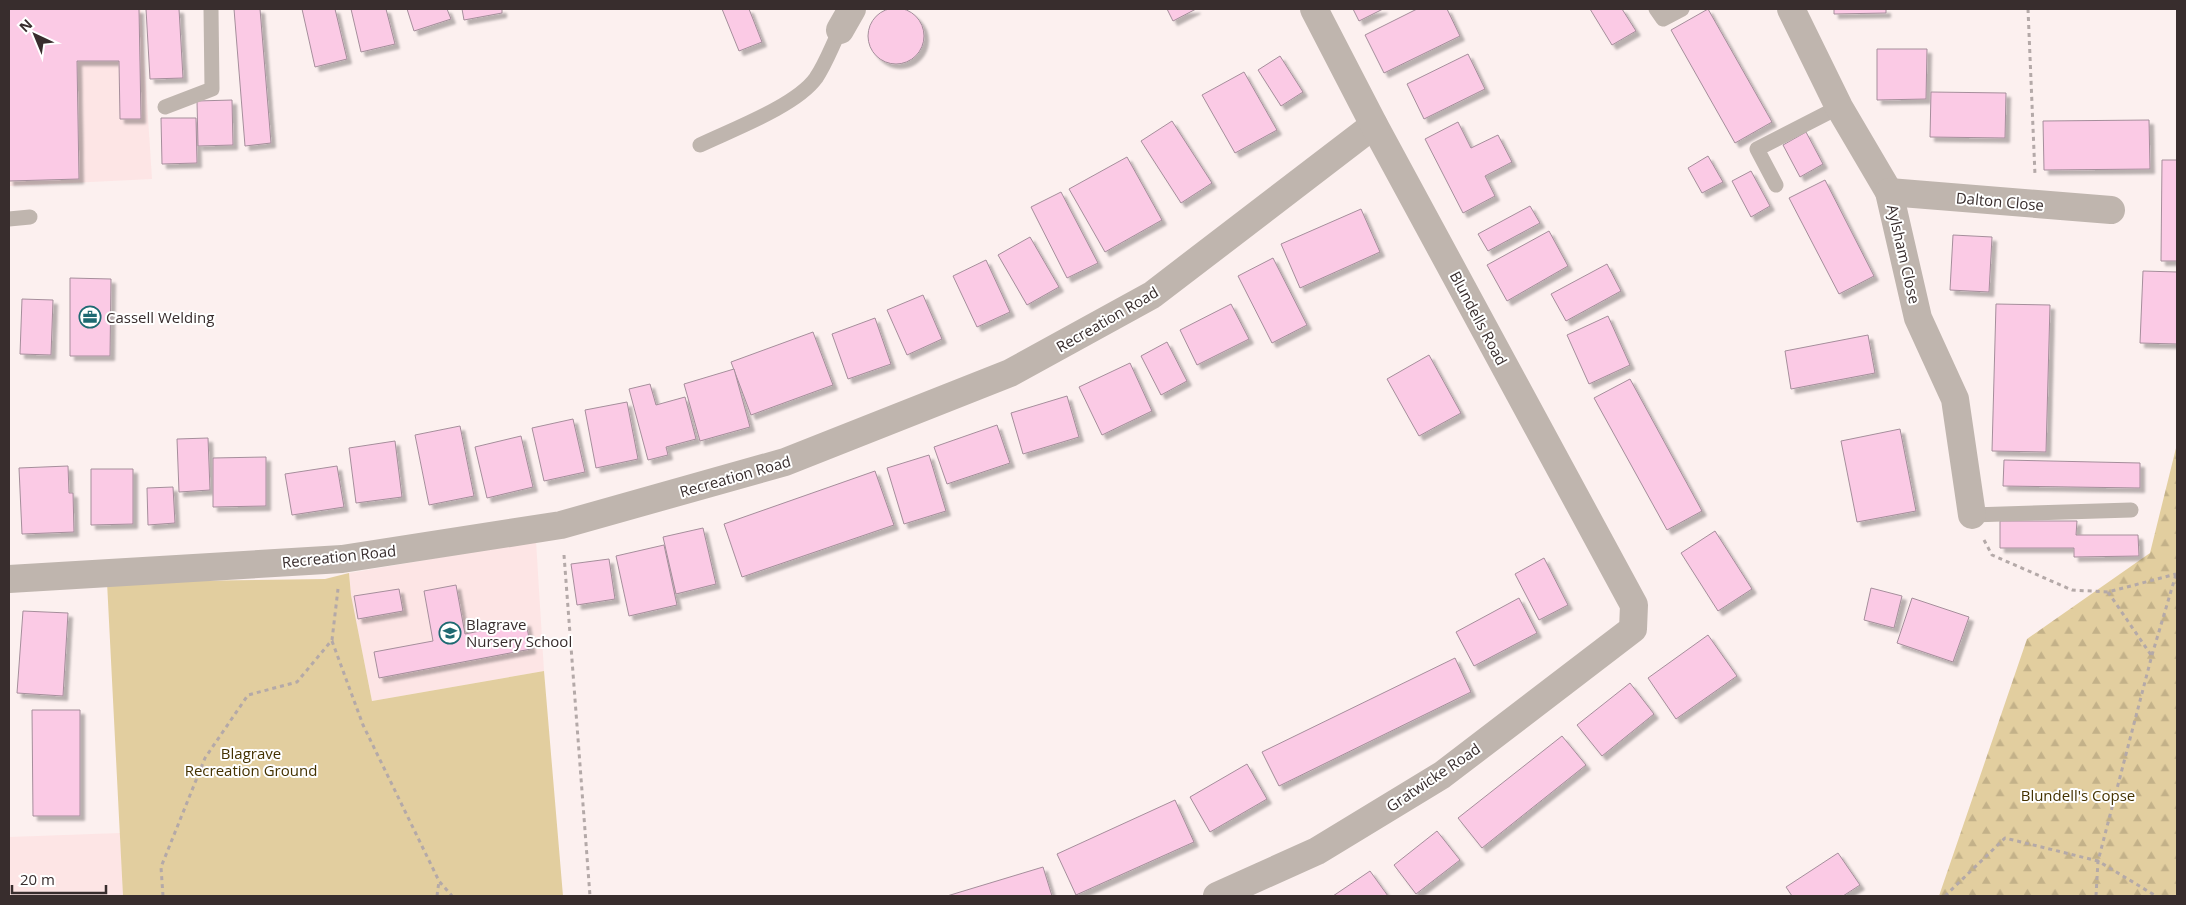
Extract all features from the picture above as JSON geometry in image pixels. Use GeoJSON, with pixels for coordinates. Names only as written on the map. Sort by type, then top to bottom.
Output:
{"type":"FeatureCollection","features":[{"type":"Feature","properties":{"kind":"street","name":"Blundells Road"},"geometry":{"type":"LineString","coordinates":[[1314,9],[1374,124],[1634,605],[1633,629]]}},
{"type":"Feature","properties":{"kind":"street","name":"Aylsham Close"},"geometry":{"type":"LineString","coordinates":[[1791,9],[1839,107],[1890,192],[1918,318],[1956,399],[1972,515]]}},
{"type":"Feature","properties":{"kind":"street","name":"Recreation Road"},"geometry":{"type":"LineString","coordinates":[[9,579],[342,559],[562,525],[786,462],[1010,373],[1152,295],[1374,124]]}},
{"type":"Feature","properties":{"kind":"street","name":"Dalton Close"},"geometry":{"type":"LineString","coordinates":[[1890,192],[2111,210]]}},
{"type":"Feature","properties":{"kind":"street","name":"Gratwicke Road"},"geometry":{"type":"LineString","coordinates":[[1217,896],[1317,850],[1442,775],[1633,629]]}},
{"type":"Feature","properties":{"kind":"lane"},"geometry":{"type":"LineString","coordinates":[[165,107],[212,89],[211,9]]}},
{"type":"Feature","properties":{"kind":"lane"},"geometry":{"type":"LineString","coordinates":[[1656,9],[1663,19],[1682,9]]}},
{"type":"Feature","properties":{"kind":"lane"},"geometry":{"type":"LineString","coordinates":[[700,145],[772,110],[799,94],[815,79],[846,19]]}},
{"type":"Feature","properties":{"kind":"lane"},"geometry":{"type":"LineString","coordinates":[[1776,185],[1757,149],[1839,107]]}},
{"type":"Feature","properties":{"kind":"lane"},"geometry":{"type":"LineString","coordinates":[[9,219],[30,217]]}},
{"type":"Feature","properties":{"kind":"lane"},"geometry":{"type":"LineString","coordinates":[[1972,515],[2131,510]]}},
{"type":"Feature","properties":{"kind":"path"},"geometry":{"type":"LineString","coordinates":[[2028,9],[2036,204]]}},
{"type":"Feature","properties":{"kind":"path"},"geometry":{"type":"LineString","coordinates":[[1972,515],[1992,555],[2072,590],[2108,592],[2177,572]]}},
{"type":"Feature","properties":{"kind":"path"},"geometry":{"type":"LineString","coordinates":[[562,525],[590,896]]}},
{"type":"Feature","properties":{"kind":"path"},"geometry":{"type":"LineString","coordinates":[[342,559],[332,640],[363,725],[439,881],[452,896]]}},
{"type":"Feature","properties":{"kind":"path"},"geometry":{"type":"LineString","coordinates":[[2096,896],[2098,861],[2152,655],[2177,572]]}},
{"type":"Feature","properties":{"kind":"path"},"geometry":{"type":"LineString","coordinates":[[2108,592],[2152,655]]}},
{"type":"Feature","properties":{"kind":"path"},"geometry":{"type":"LineString","coordinates":[[163,896],[161,867],[205,758],[248,695],[297,682],[332,640]]}},
{"type":"Feature","properties":{"kind":"path"},"geometry":{"type":"LineString","coordinates":[[1945,896],[2005,838],[2098,861],[2156,896]]}},
{"type":"Feature","properties":{"kind":"path"},"geometry":{"type":"LineString","coordinates":[[438,896],[439,881]]}},
{"type":"Feature","properties":{"kind":"shaded area"},"geometry":{"type":"Polygon","coordinates":[[[9,9],[141,9],[152,179],[9,186],[9,9]]]}},
{"type":"Feature","properties":{"kind":"shaded area","name":"Blagrave Nursery School"},"geometry":{"type":"Polygon","coordinates":[[[536,541],[544,671],[372,701],[351,595],[349,573],[536,541]]]}},
{"type":"Feature","properties":{"kind":"shaded area"},"geometry":{"type":"Polygon","coordinates":[[[120,833],[123,896],[9,896],[9,837],[120,833]]]}},
{"type":"Feature","properties":{"kind":"green space","name":"Blundell's Copse"},"geometry":{"type":"Polygon","coordinates":[[[2177,444],[2177,896],[1939,896],[2027,639],[2150,553],[2177,444]]]}},
{"type":"Feature","properties":{"kind":"green space","name":"Blagrave Recreation Ground"},"geometry":{"type":"Polygon","coordinates":[[[349,573],[351,595],[372,701],[544,671],[563,896],[123,896],[107,582],[325,579],[349,573]]]}},
{"type":"Feature","properties":{"kind":"building"},"geometry":{"type":"Polygon","coordinates":[[[896,8],[907,10],[916,16],[922,25],[924,36],[922,47],[916,56],[907,62],[896,64],[885,62],[876,56],[870,47],[868,36],[870,25],[876,16],[885,10],[896,8]]]}},
{"type":"Feature","properties":{"kind":"building"},"geometry":{"type":"Polygon","coordinates":[[[9,9],[139,9],[141,119],[120,119],[119,61],[77,61],[79,179],[9,181],[9,9]]]}},
{"type":"Feature","properties":{"kind":"building"},"geometry":{"type":"Polygon","coordinates":[[[146,9],[179,9],[183,78],[150,79],[146,9]]]}},
{"type":"Feature","properties":{"kind":"building"},"geometry":{"type":"Polygon","coordinates":[[[234,9],[260,9],[271,143],[245,146],[234,9]]]}},
{"type":"Feature","properties":{"kind":"building"},"geometry":{"type":"Polygon","coordinates":[[[302,9],[335,9],[347,59],[315,67],[302,9]]]}},
{"type":"Feature","properties":{"kind":"building"},"geometry":{"type":"Polygon","coordinates":[[[351,9],[386,9],[395,44],[361,52],[351,9]]]}},
{"type":"Feature","properties":{"kind":"building"},"geometry":{"type":"Polygon","coordinates":[[[407,9],[447,9],[451,19],[414,31],[407,9]]]}},
{"type":"Feature","properties":{"kind":"building"},"geometry":{"type":"Polygon","coordinates":[[[462,9],[502,9],[502,13],[464,20],[462,9]]]}},
{"type":"Feature","properties":{"kind":"building"},"geometry":{"type":"Polygon","coordinates":[[[722,9],[749,9],[762,42],[739,51],[722,9]]]}},
{"type":"Feature","properties":{"kind":"building"},"geometry":{"type":"Polygon","coordinates":[[[1167,9],[1196,9],[1173,21],[1167,9]]]}},
{"type":"Feature","properties":{"kind":"building"},"geometry":{"type":"Polygon","coordinates":[[[1353,9],[1383,9],[1359,21],[1353,9]]]}},
{"type":"Feature","properties":{"kind":"building"},"geometry":{"type":"Polygon","coordinates":[[[1417,9],[1447,9],[1460,36],[1384,73],[1365,35],[1417,9]]]}},
{"type":"Feature","properties":{"kind":"building"},"geometry":{"type":"Polygon","coordinates":[[[1590,9],[1622,9],[1636,31],[1612,45],[1590,9]]]}},
{"type":"Feature","properties":{"kind":"building"},"geometry":{"type":"Polygon","coordinates":[[[1708,9],[1772,122],[1735,143],[1671,30],[1708,9]]]}},
{"type":"Feature","properties":{"kind":"building"},"geometry":{"type":"Polygon","coordinates":[[[1834,9],[1886,9],[1886,13],[1834,14],[1834,9]]]}},
{"type":"Feature","properties":{"kind":"building"},"geometry":{"type":"Polygon","coordinates":[[[1877,49],[1927,49],[1926,99],[1877,100],[1877,49]]]}},
{"type":"Feature","properties":{"kind":"building"},"geometry":{"type":"Polygon","coordinates":[[[1468,54],[1485,89],[1424,119],[1407,84],[1468,54]]]}},
{"type":"Feature","properties":{"kind":"building"},"geometry":{"type":"Polygon","coordinates":[[[1280,56],[1303,92],[1281,106],[1258,70],[1280,56]]]}},
{"type":"Feature","properties":{"kind":"building"},"geometry":{"type":"Polygon","coordinates":[[[1244,72],[1277,130],[1235,153],[1202,95],[1244,72]]]}},
{"type":"Feature","properties":{"kind":"building"},"geometry":{"type":"Polygon","coordinates":[[[1931,92],[2006,93],[2005,138],[1930,137],[1931,92]]]}},
{"type":"Feature","properties":{"kind":"building"},"geometry":{"type":"Polygon","coordinates":[[[232,100],[233,145],[198,146],[197,101],[232,100]]]}},
{"type":"Feature","properties":{"kind":"building"},"geometry":{"type":"Polygon","coordinates":[[[161,118],[196,118],[197,163],[162,164],[161,118]]]}},
{"type":"Feature","properties":{"kind":"building"},"geometry":{"type":"Polygon","coordinates":[[[2149,120],[2150,169],[2044,170],[2043,121],[2149,120]]]}},
{"type":"Feature","properties":{"kind":"building"},"geometry":{"type":"Polygon","coordinates":[[[1172,121],[1212,183],[1181,203],[1141,141],[1172,121]]]}},
{"type":"Feature","properties":{"kind":"building"},"geometry":{"type":"Polygon","coordinates":[[[1458,122],[1471,148],[1498,135],[1512,162],[1485,176],[1495,196],[1463,213],[1425,139],[1458,122]]]}},
{"type":"Feature","properties":{"kind":"building"},"geometry":{"type":"Polygon","coordinates":[[[1806,132],[1823,164],[1800,177],[1783,145],[1806,132]]]}},
{"type":"Feature","properties":{"kind":"building"},"geometry":{"type":"Polygon","coordinates":[[[1708,156],[1723,182],[1702,193],[1688,168],[1708,156]]]}},
{"type":"Feature","properties":{"kind":"building"},"geometry":{"type":"Polygon","coordinates":[[[1127,157],[1162,220],[1105,252],[1069,189],[1127,157]]]}},
{"type":"Feature","properties":{"kind":"building"},"geometry":{"type":"Polygon","coordinates":[[[2162,160],[2177,160],[2177,261],[2161,261],[2162,160]]]}},
{"type":"Feature","properties":{"kind":"building"},"geometry":{"type":"Polygon","coordinates":[[[1751,171],[1770,206],[1751,217],[1732,181],[1751,171]]]}},
{"type":"Feature","properties":{"kind":"building"},"geometry":{"type":"Polygon","coordinates":[[[1825,180],[1874,276],[1839,294],[1789,198],[1825,180]]]}},
{"type":"Feature","properties":{"kind":"building"},"geometry":{"type":"Polygon","coordinates":[[[1061,192],[1098,263],[1067,278],[1031,207],[1061,192]]]}},
{"type":"Feature","properties":{"kind":"building"},"geometry":{"type":"Polygon","coordinates":[[[1530,206],[1540,223],[1488,251],[1478,234],[1530,206]]]}},
{"type":"Feature","properties":{"kind":"building"},"geometry":{"type":"Polygon","coordinates":[[[1361,209],[1380,252],[1300,288],[1281,244],[1361,209]]]}},
{"type":"Feature","properties":{"kind":"building"},"geometry":{"type":"Polygon","coordinates":[[[1549,231],[1568,266],[1507,301],[1487,265],[1549,231]]]}},
{"type":"Feature","properties":{"kind":"building"},"geometry":{"type":"Polygon","coordinates":[[[1953,235],[1992,237],[1989,292],[1950,290],[1953,235]]]}},
{"type":"Feature","properties":{"kind":"building"},"geometry":{"type":"Polygon","coordinates":[[[1030,237],[1059,287],[1027,305],[998,255],[1030,237]]]}},
{"type":"Feature","properties":{"kind":"building"},"geometry":{"type":"Polygon","coordinates":[[[1273,258],[1307,325],[1272,343],[1238,276],[1273,258]]]}},
{"type":"Feature","properties":{"kind":"building"},"geometry":{"type":"Polygon","coordinates":[[[986,260],[1010,312],[977,327],[953,276],[986,260]]]}},
{"type":"Feature","properties":{"kind":"building"},"geometry":{"type":"Polygon","coordinates":[[[1607,264],[1621,291],[1566,321],[1551,294],[1607,264]]]}},
{"type":"Feature","properties":{"kind":"building"},"geometry":{"type":"Polygon","coordinates":[[[2143,271],[2177,272],[2177,344],[2140,343],[2143,271]]]}},
{"type":"Feature","properties":{"kind":"building","name":"Cassell Welding"},"geometry":{"type":"Polygon","coordinates":[[[70,278],[111,279],[110,356],[70,356],[70,278]]]}},
{"type":"Feature","properties":{"kind":"building"},"geometry":{"type":"Polygon","coordinates":[[[923,295],[942,339],[907,355],[887,310],[923,295]]]}},
{"type":"Feature","properties":{"kind":"building"},"geometry":{"type":"Polygon","coordinates":[[[22,299],[53,300],[51,355],[20,354],[22,299]]]}},
{"type":"Feature","properties":{"kind":"building"},"geometry":{"type":"Polygon","coordinates":[[[1231,304],[1249,339],[1197,365],[1180,330],[1231,304]]]}},
{"type":"Feature","properties":{"kind":"building"},"geometry":{"type":"Polygon","coordinates":[[[1996,304],[2050,305],[2046,452],[1992,451],[1996,304]]]}},
{"type":"Feature","properties":{"kind":"building"},"geometry":{"type":"Polygon","coordinates":[[[1608,316],[1630,365],[1589,384],[1567,335],[1608,316]]]}},
{"type":"Feature","properties":{"kind":"building"},"geometry":{"type":"Polygon","coordinates":[[[875,318],[891,364],[848,379],[832,334],[875,318]]]}},
{"type":"Feature","properties":{"kind":"building"},"geometry":{"type":"Polygon","coordinates":[[[813,332],[833,385],[751,415],[731,362],[813,332]]]}},
{"type":"Feature","properties":{"kind":"building"},"geometry":{"type":"Polygon","coordinates":[[[1868,335],[1875,373],[1791,389],[1785,351],[1868,335]]]}},
{"type":"Feature","properties":{"kind":"building"},"geometry":{"type":"Polygon","coordinates":[[[1167,342],[1187,381],[1161,395],[1141,356],[1167,342]]]}},
{"type":"Feature","properties":{"kind":"building"},"geometry":{"type":"Polygon","coordinates":[[[1429,355],[1461,413],[1419,436],[1387,379],[1429,355]]]}},
{"type":"Feature","properties":{"kind":"building"},"geometry":{"type":"Polygon","coordinates":[[[1130,363],[1152,411],[1102,435],[1079,387],[1130,363]]]}},
{"type":"Feature","properties":{"kind":"building"},"geometry":{"type":"Polygon","coordinates":[[[734,369],[750,427],[700,441],[684,384],[734,369]]]}},
{"type":"Feature","properties":{"kind":"building"},"geometry":{"type":"Polygon","coordinates":[[[1630,379],[1702,511],[1667,530],[1594,398],[1630,379]]]}},
{"type":"Feature","properties":{"kind":"building"},"geometry":{"type":"Polygon","coordinates":[[[650,384],[656,405],[685,397],[696,439],[666,447],[668,455],[648,460],[629,389],[650,384]]]}},
{"type":"Feature","properties":{"kind":"building"},"geometry":{"type":"Polygon","coordinates":[[[1067,396],[1079,437],[1023,454],[1011,413],[1067,396]]]}},
{"type":"Feature","properties":{"kind":"building"},"geometry":{"type":"Polygon","coordinates":[[[627,402],[638,459],[596,468],[585,410],[627,402]]]}},
{"type":"Feature","properties":{"kind":"building"},"geometry":{"type":"Polygon","coordinates":[[[573,419],[585,472],[544,481],[532,428],[573,419]]]}},
{"type":"Feature","properties":{"kind":"building"},"geometry":{"type":"Polygon","coordinates":[[[997,425],[1010,463],[947,484],[934,447],[997,425]]]}},
{"type":"Feature","properties":{"kind":"building"},"geometry":{"type":"Polygon","coordinates":[[[460,426],[474,496],[429,505],[415,435],[460,426]]]}},
{"type":"Feature","properties":{"kind":"building"},"geometry":{"type":"Polygon","coordinates":[[[1900,429],[1916,511],[1857,522],[1841,441],[1900,429]]]}},
{"type":"Feature","properties":{"kind":"building"},"geometry":{"type":"Polygon","coordinates":[[[521,436],[533,487],[487,498],[475,447],[521,436]]]}},
{"type":"Feature","properties":{"kind":"building"},"geometry":{"type":"Polygon","coordinates":[[[208,438],[210,490],[179,492],[177,439],[208,438]]]}},
{"type":"Feature","properties":{"kind":"building"},"geometry":{"type":"Polygon","coordinates":[[[395,441],[402,497],[356,503],[349,448],[395,441]]]}},
{"type":"Feature","properties":{"kind":"building"},"geometry":{"type":"Polygon","coordinates":[[[929,455],[946,511],[904,524],[887,468],[929,455]]]}},
{"type":"Feature","properties":{"kind":"building"},"geometry":{"type":"Polygon","coordinates":[[[266,457],[266,506],[213,507],[213,458],[266,457]]]}},
{"type":"Feature","properties":{"kind":"building"},"geometry":{"type":"Polygon","coordinates":[[[2004,460],[2140,463],[2140,488],[2003,486],[2004,460]]]}},
{"type":"Feature","properties":{"kind":"building"},"geometry":{"type":"Polygon","coordinates":[[[68,466],[69,493],[73,493],[74,532],[22,534],[19,468],[68,466]]]}},
{"type":"Feature","properties":{"kind":"building"},"geometry":{"type":"Polygon","coordinates":[[[337,466],[344,507],[292,515],[285,474],[337,466]]]}},
{"type":"Feature","properties":{"kind":"building"},"geometry":{"type":"Polygon","coordinates":[[[91,469],[133,469],[133,524],[91,525],[91,469]]]}},
{"type":"Feature","properties":{"kind":"building"},"geometry":{"type":"Polygon","coordinates":[[[875,471],[894,525],[742,577],[724,524],[875,471]]]}},
{"type":"Feature","properties":{"kind":"building"},"geometry":{"type":"Polygon","coordinates":[[[173,487],[175,523],[148,525],[147,488],[173,487]]]}},
{"type":"Feature","properties":{"kind":"building"},"geometry":{"type":"Polygon","coordinates":[[[2000,521],[2077,521],[2076,535],[2138,535],[2139,556],[2074,557],[2074,548],[2000,548],[2000,521]]]}},
{"type":"Feature","properties":{"kind":"building"},"geometry":{"type":"Polygon","coordinates":[[[703,528],[716,584],[676,594],[663,537],[703,528]]]}},
{"type":"Feature","properties":{"kind":"building"},"geometry":{"type":"Polygon","coordinates":[[[1715,531],[1752,589],[1718,611],[1681,553],[1715,531]]]}},
{"type":"Feature","properties":{"kind":"building"},"geometry":{"type":"Polygon","coordinates":[[[664,545],[677,605],[629,616],[616,556],[664,545]]]}},
{"type":"Feature","properties":{"kind":"building"},"geometry":{"type":"Polygon","coordinates":[[[1544,558],[1568,605],[1539,620],[1515,574],[1544,558]]]}},
{"type":"Feature","properties":{"kind":"building"},"geometry":{"type":"Polygon","coordinates":[[[609,559],[615,599],[577,605],[571,564],[609,559]]]}},
{"type":"Feature","properties":{"kind":"building"},"geometry":{"type":"Polygon","coordinates":[[[456,585],[465,634],[526,622],[531,649],[379,678],[374,652],[433,641],[424,591],[456,585]]]}},
{"type":"Feature","properties":{"kind":"building"},"geometry":{"type":"Polygon","coordinates":[[[1871,588],[1902,596],[1894,628],[1864,620],[1871,588]]]}},
{"type":"Feature","properties":{"kind":"building"},"geometry":{"type":"Polygon","coordinates":[[[399,589],[403,611],[358,619],[354,596],[399,589]]]}},
{"type":"Feature","properties":{"kind":"building"},"geometry":{"type":"Polygon","coordinates":[[[1519,598],[1537,633],[1474,666],[1456,632],[1519,598]]]}},
{"type":"Feature","properties":{"kind":"building"},"geometry":{"type":"Polygon","coordinates":[[[1912,598],[1969,617],[1953,662],[1897,643],[1912,598]]]}},
{"type":"Feature","properties":{"kind":"building"},"geometry":{"type":"Polygon","coordinates":[[[23,611],[68,613],[63,696],[17,693],[23,611]]]}},
{"type":"Feature","properties":{"kind":"building"},"geometry":{"type":"Polygon","coordinates":[[[1708,635],[1737,676],[1676,719],[1648,678],[1708,635]]]}},
{"type":"Feature","properties":{"kind":"building"},"geometry":{"type":"Polygon","coordinates":[[[1455,658],[1471,692],[1279,786],[1262,752],[1455,658]]]}},
{"type":"Feature","properties":{"kind":"building"},"geometry":{"type":"Polygon","coordinates":[[[1630,683],[1654,714],[1602,756],[1577,725],[1630,683]]]}},
{"type":"Feature","properties":{"kind":"building"},"geometry":{"type":"Polygon","coordinates":[[[32,710],[80,710],[80,816],[33,816],[32,710]]]}},
{"type":"Feature","properties":{"kind":"building"},"geometry":{"type":"Polygon","coordinates":[[[1562,736],[1586,765],[1482,848],[1458,818],[1562,736]]]}},
{"type":"Feature","properties":{"kind":"building"},"geometry":{"type":"Polygon","coordinates":[[[1247,764],[1267,799],[1210,832],[1190,797],[1247,764]]]}},
{"type":"Feature","properties":{"kind":"building"},"geometry":{"type":"Polygon","coordinates":[[[1175,800],[1194,842],[1076,895],[1057,854],[1175,800]]]}},
{"type":"Feature","properties":{"kind":"building"},"geometry":{"type":"Polygon","coordinates":[[[1437,831],[1460,860],[1416,894],[1394,865],[1437,831]]]}},
{"type":"Feature","properties":{"kind":"building"},"geometry":{"type":"Polygon","coordinates":[[[1838,853],[1860,885],[1843,896],[1792,896],[1786,887],[1838,853]]]}},
{"type":"Feature","properties":{"kind":"building"},"geometry":{"type":"Polygon","coordinates":[[[1043,867],[1052,896],[947,896],[1043,867]]]}},
{"type":"Feature","properties":{"kind":"building"},"geometry":{"type":"Polygon","coordinates":[[[1370,871],[1388,896],[1333,896],[1370,871]]]}},
{"type":"Feature","properties":{"kind":"place","name":"Cassell Welding"},"geometry":{"type":"Point","coordinates":[90,317]}},
{"type":"Feature","properties":{"kind":"place","name":"Blagrave Nursery School"},"geometry":{"type":"Point","coordinates":[450,633]}}]}
